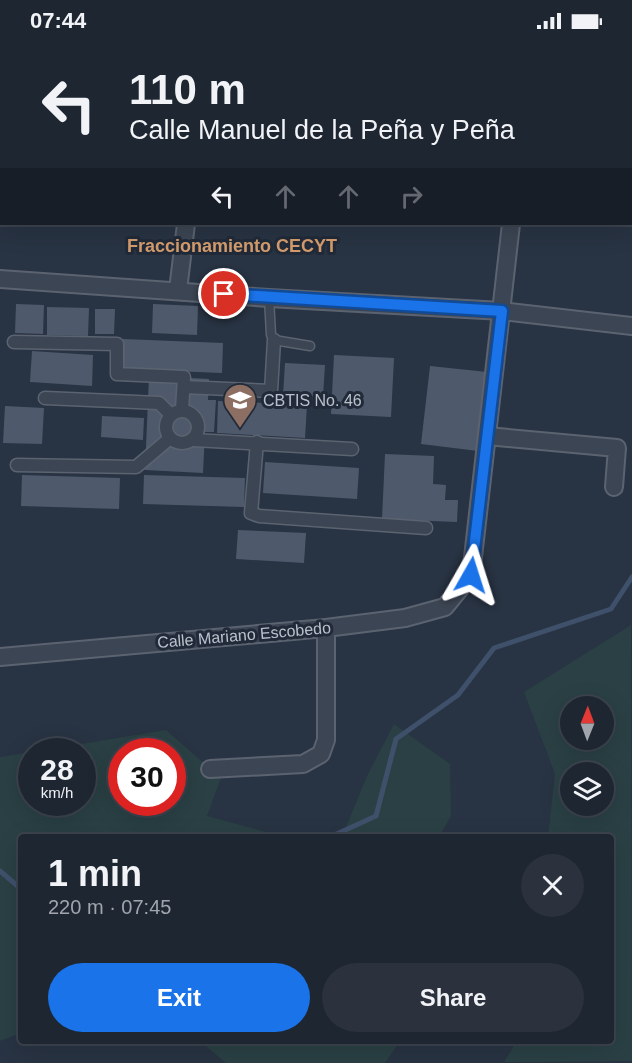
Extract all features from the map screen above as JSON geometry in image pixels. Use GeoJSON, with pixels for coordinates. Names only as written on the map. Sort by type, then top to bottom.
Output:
{"type":"FeatureCollection","features":[{"type":"Feature","properties":{"kind":"street"},"geometry":{"type":"LineString","coordinates":[[178,290],[186,225]]}},
{"type":"Feature","properties":{"kind":"street"},"geometry":{"type":"LineString","coordinates":[[511,225],[487,436],[617,448],[614,487]]}},
{"type":"Feature","properties":{"kind":"street"},"geometry":{"type":"LineString","coordinates":[[0,279],[269,298],[502,311],[632,326]]}},
{"type":"Feature","properties":{"kind":"street"},"geometry":{"type":"LineString","coordinates":[[184,387],[271,391],[274,340]]}},
{"type":"Feature","properties":{"kind":"street"},"geometry":{"type":"LineString","coordinates":[[14,342],[117,344],[117,374],[184,377],[183,410]]}},
{"type":"Feature","properties":{"kind":"street"},"geometry":{"type":"LineString","coordinates":[[45,398],[159,403],[170,414]]}},
{"type":"Feature","properties":{"kind":"street"},"geometry":{"type":"LineString","coordinates":[[194,440],[200,428],[195,415],[183,410],[170,414],[164,427],[169,439],[182,444],[194,440],[352,449]]}},
{"type":"Feature","properties":{"kind":"street","name":"Calle Mariano Escobedo"},"geometry":{"type":"LineString","coordinates":[[0,657],[326,628],[405,618],[445,607],[471,575],[487,436]]}},
{"type":"Feature","properties":{"kind":"street"},"geometry":{"type":"LineString","coordinates":[[17,465],[136,467],[169,439]]}},
{"type":"Feature","properties":{"kind":"street"},"geometry":{"type":"LineString","coordinates":[[257,442],[251,513],[259,516],[426,528]]}},
{"type":"Feature","properties":{"kind":"street"},"geometry":{"type":"LineString","coordinates":[[210,769],[303,764],[321,754],[326,740],[326,628]]}},
{"type":"Feature","properties":{"kind":"lane"},"geometry":{"type":"LineString","coordinates":[[269,298],[271,335],[274,340],[310,346]]}},
{"type":"Feature","properties":{"kind":"green space"},"geometry":{"type":"Polygon","coordinates":[[[631,625],[632,1061],[504,1062],[515,1044],[614,1044],[614,834],[548,834],[555,774],[524,692],[631,625]]]}},
{"type":"Feature","properties":{"kind":"green space"},"geometry":{"type":"Polygon","coordinates":[[[394,724],[450,764],[451,816],[441,834],[343,834],[367,776],[394,724]]]}},
{"type":"Feature","properties":{"kind":"green space"},"geometry":{"type":"Polygon","coordinates":[[[166,730],[175,738],[117,738],[166,730]]]}},
{"type":"Feature","properties":{"kind":"green space"},"geometry":{"type":"Polygon","coordinates":[[[108,739],[108,816],[186,816],[186,747],[221,778],[207,816],[273,834],[18,834],[18,1034],[0,1041],[0,757],[18,754],[18,816],[96,816],[96,741],[108,739]]]}},
{"type":"Feature","properties":{"kind":"green space"},"geometry":{"type":"Polygon","coordinates":[[[204,1044],[398,1044],[385,1063],[226,1063],[204,1044]]]}},
{"type":"Feature","properties":{"kind":"building"},"geometry":{"type":"Polygon","coordinates":[[[16,304],[44,305],[43,334],[15,333],[16,304]]]}},
{"type":"Feature","properties":{"kind":"building"},"geometry":{"type":"Polygon","coordinates":[[[153,304],[198,306],[197,335],[152,333],[153,304]]]}},
{"type":"Feature","properties":{"kind":"building"},"geometry":{"type":"Polygon","coordinates":[[[47,307],[89,308],[88,336],[47,335],[47,307]]]}},
{"type":"Feature","properties":{"kind":"building"},"geometry":{"type":"Polygon","coordinates":[[[95,309],[115,309],[114,334],[95,334],[95,309]]]}},
{"type":"Feature","properties":{"kind":"building"},"geometry":{"type":"Polygon","coordinates":[[[123,339],[223,343],[222,373],[122,369],[123,339]]]}},
{"type":"Feature","properties":{"kind":"building"},"geometry":{"type":"Polygon","coordinates":[[[32,351],[93,355],[92,386],[30,382],[32,351]]]}},
{"type":"Feature","properties":{"kind":"building"},"geometry":{"type":"Polygon","coordinates":[[[334,355],[394,358],[391,417],[331,414],[334,355]]]}},
{"type":"Feature","properties":{"kind":"building"},"geometry":{"type":"Polygon","coordinates":[[[285,363],[325,365],[323,397],[283,395],[285,363]]]}},
{"type":"Feature","properties":{"kind":"building"},"geometry":{"type":"Polygon","coordinates":[[[430,366],[487,372],[478,451],[421,444],[430,366]]]}},
{"type":"Feature","properties":{"kind":"building"},"geometry":{"type":"Polygon","coordinates":[[[149,376],[209,379],[208,400],[216,400],[214,432],[205,432],[203,473],[145,470],[149,376]]]}},
{"type":"Feature","properties":{"kind":"building"},"geometry":{"type":"Polygon","coordinates":[[[218,401],[307,405],[305,438],[217,433],[218,401]]]}},
{"type":"Feature","properties":{"kind":"building"},"geometry":{"type":"Polygon","coordinates":[[[5,406],[44,408],[42,444],[3,443],[5,406]]]}},
{"type":"Feature","properties":{"kind":"building"},"geometry":{"type":"Polygon","coordinates":[[[102,416],[144,418],[143,440],[101,437],[102,416]]]}},
{"type":"Feature","properties":{"kind":"building"},"geometry":{"type":"Polygon","coordinates":[[[385,454],[434,456],[433,484],[446,485],[445,500],[458,500],[457,522],[382,519],[385,454]]]}},
{"type":"Feature","properties":{"kind":"building"},"geometry":{"type":"Polygon","coordinates":[[[265,462],[359,468],[357,499],[263,493],[265,462]]]}},
{"type":"Feature","properties":{"kind":"building"},"geometry":{"type":"Polygon","coordinates":[[[22,475],[120,478],[119,509],[21,506],[22,475]]]}},
{"type":"Feature","properties":{"kind":"building"},"geometry":{"type":"Polygon","coordinates":[[[144,475],[245,478],[244,507],[143,504],[144,475]]]}},
{"type":"Feature","properties":{"kind":"building"},"geometry":{"type":"Polygon","coordinates":[[[238,530],[306,533],[304,563],[236,559],[238,530]]]}},
{"type":"Feature","properties":{"kind":"waterway"},"geometry":{"type":"LineString","coordinates":[[337,834],[376,816],[396,739],[458,695],[494,648],[611,609],[632,577]]}},
{"type":"Feature","properties":{"kind":"waterway"},"geometry":{"type":"LineString","coordinates":[[0,871],[18,886]]}},
{"type":"Feature","properties":{"kind":"place","name":"CBTIS No. 46"},"geometry":{"type":"Point","coordinates":[240,429]}},
{"type":"Feature","properties":{"kind":"district","name":"Fraccionamiento CECYT"},"geometry":{"type":"Point","coordinates":[232,246]}},
{"type":"Feature","properties":{"kind":"route"},"geometry":{"type":"LineString","coordinates":[[224,294],[502,311],[471,575]]}}]}
